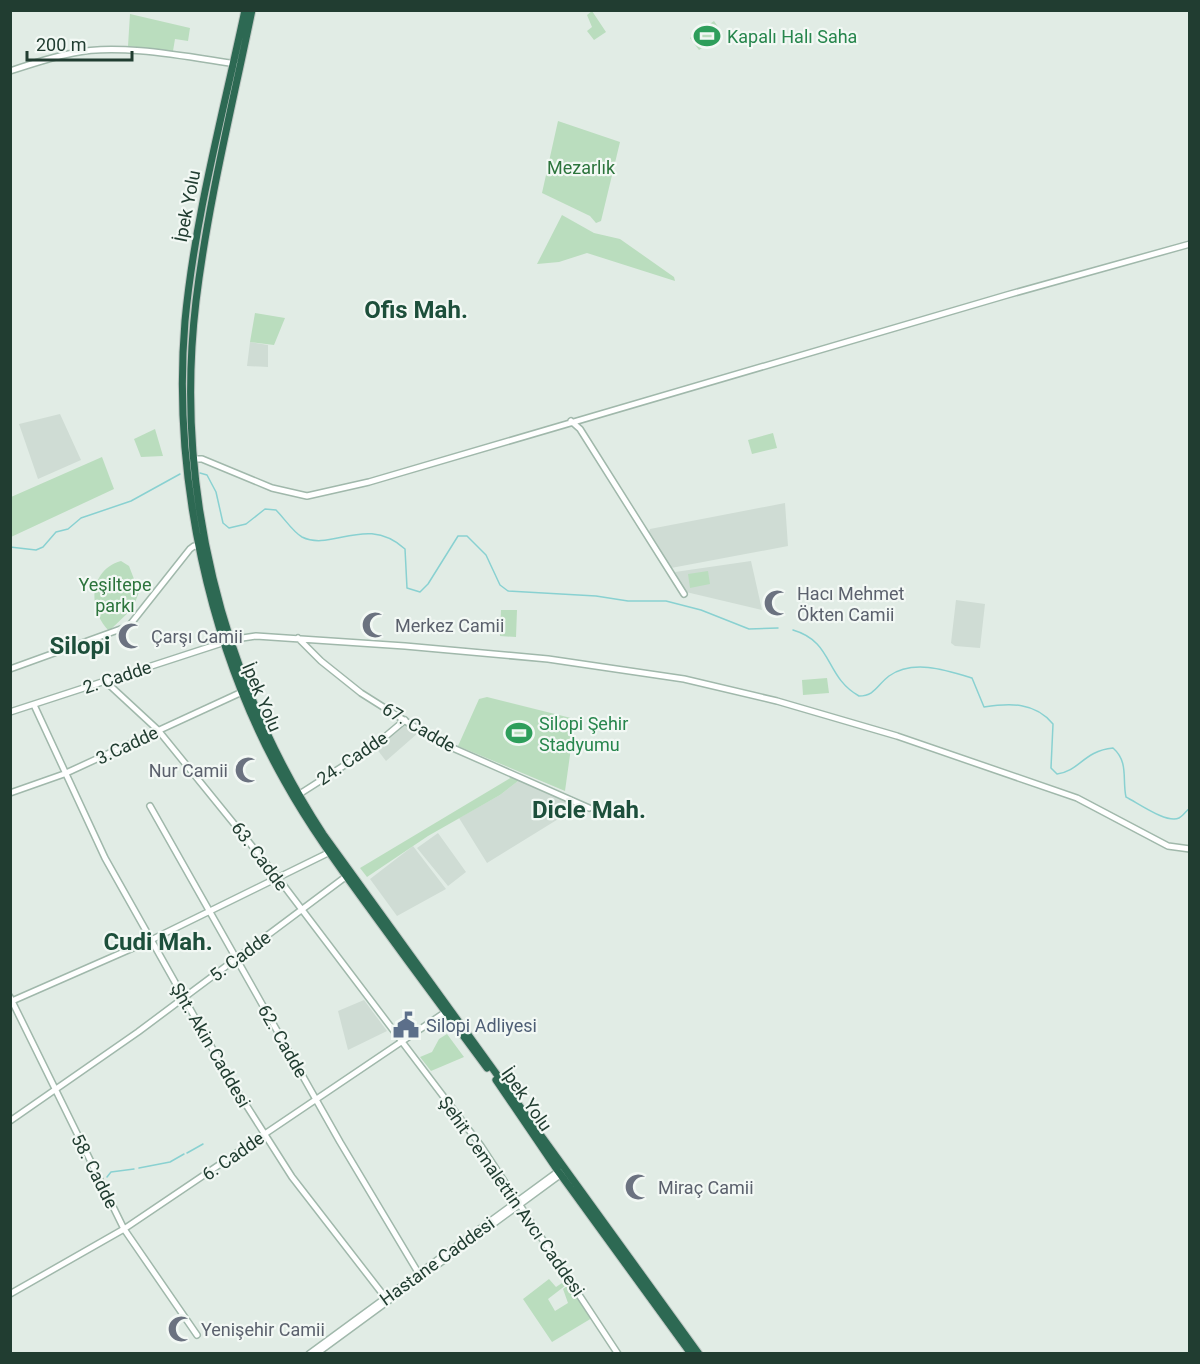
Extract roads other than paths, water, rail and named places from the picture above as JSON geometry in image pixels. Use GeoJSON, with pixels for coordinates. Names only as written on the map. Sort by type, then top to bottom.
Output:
{"type":"FeatureCollection","features":[{"type":"Feature","properties":{"kind":"highway","name":"İpek Yolu"},"geometry":{"type":"LineString","coordinates":[[202,546],[187,460],[183,374],[185,323],[192,264],[211,162],[237,64],[245,10]]}},
{"type":"Feature","properties":{"kind":"highway"},"geometry":{"type":"LineString","coordinates":[[252,10],[237,64],[205,237],[196,303],[191,375],[194,459],[202,546],[227,641],[256,715],[298,795],[348,874],[448,1010],[692,1353]]}},
{"type":"Feature","properties":{"kind":"highway"},"geometry":{"type":"LineString","coordinates":[[188,302],[191,306],[196,303]]}},
{"type":"Feature","properties":{"kind":"highway"},"geometry":{"type":"LineString","coordinates":[[185,323],[190,318],[195,323]]}},
{"type":"Feature","properties":{"kind":"highway","name":"İpek Yolu"},"geometry":{"type":"LineString","coordinates":[[227,641],[242,693],[284,781],[330,852],[348,874]]}},
{"type":"Feature","properties":{"kind":"highway"},"geometry":{"type":"LineString","coordinates":[[562,1171],[699,1353]]}},
{"type":"Feature","properties":{"kind":"street"},"geometry":{"type":"LineString","coordinates":[[10,71],[74,52],[97,50],[162,53],[237,64]]}},
{"type":"Feature","properties":{"kind":"street"},"geometry":{"type":"LineString","coordinates":[[194,459],[202,459],[272,488],[307,496],[369,482],[571,421],[722,380],[1007,295],[1190,244]]}},
{"type":"Feature","properties":{"kind":"street"},"geometry":{"type":"LineString","coordinates":[[571,421],[580,429],[684,594]]}},
{"type":"Feature","properties":{"kind":"street"},"geometry":{"type":"LineString","coordinates":[[10,669],[129,626],[190,549],[202,546]]}},
{"type":"Feature","properties":{"kind":"street","name":"2. Cadde"},"geometry":{"type":"LineString","coordinates":[[10,712],[227,641],[256,636],[548,659],[684,679],[777,701],[897,736],[1077,798],[1168,846],[1190,849]]}},
{"type":"Feature","properties":{"kind":"street","name":"67. Cadde"},"geometry":{"type":"LineString","coordinates":[[298,638],[321,661],[361,693],[437,741],[589,808]]}},
{"type":"Feature","properties":{"kind":"street","name":"63. Cadde"},"geometry":{"type":"LineString","coordinates":[[105,681],[158,730],[278,878],[402,1042]]}},
{"type":"Feature","properties":{"kind":"street","name":"3.Cadde"},"geometry":{"type":"LineString","coordinates":[[10,793],[64,774],[242,693]]}},
{"type":"Feature","properties":{"kind":"street","name":"Şht. Akin Caddesi"},"geometry":{"type":"LineString","coordinates":[[34,705],[64,774],[105,858],[263,1134],[331,1229],[386,1300]]}},
{"type":"Feature","properties":{"kind":"street","name":"24. Cadde"},"geometry":{"type":"LineString","coordinates":[[298,795],[373,747],[405,720]]}},
{"type":"Feature","properties":{"kind":"street","name":"62. Cadde"},"geometry":{"type":"LineString","coordinates":[[150,806],[211,910],[316,1099],[419,1274]]}},
{"type":"Feature","properties":{"kind":"street"},"geometry":{"type":"LineString","coordinates":[[11,999],[152,940],[330,852]]}},
{"type":"Feature","properties":{"kind":"street","name":"5. Cadde"},"geometry":{"type":"LineString","coordinates":[[10,1121],[184,998],[348,874]]}},
{"type":"Feature","properties":{"kind":"street","name":"58. Cadde"},"geometry":{"type":"LineString","coordinates":[[11,999],[124,1229],[197,1335]]}},
{"type":"Feature","properties":{"kind":"street","name":"6. Cadde"},"geometry":{"type":"LineString","coordinates":[[10,1294],[124,1229],[448,1010]]}},
{"type":"Feature","properties":{"kind":"street","name":"Şehit Cemalettin Avcı Caddesi"},"geometry":{"type":"LineString","coordinates":[[402,1042],[563,1266],[618,1353]]}},
{"type":"Feature","properties":{"kind":"street","name":"Hastane Caddesi"},"geometry":{"type":"LineString","coordinates":[[309,1353],[386,1300],[562,1171]]}},
{"type":"Feature","properties":{"kind":"street","name":"Hastane Caddesi"},"geometry":{"type":"LineString","coordinates":[[316,1353],[419,1274],[518,1204]]}},
{"type":"Feature","properties":{"kind":"waterway"},"geometry":{"type":"LineString","coordinates":[[200,473],[207,475],[216,492],[223,523],[229,528],[246,524],[265,509],[276,510],[299,535],[313,540],[377,534],[391,539],[405,549],[407,588],[420,592],[428,584],[458,536],[467,536],[486,555],[500,585],[508,591],[596,596],[628,601],[666,601],[701,610],[749,629],[778,628]]}},
{"type":"Feature","properties":{"kind":"waterway"},"geometry":{"type":"LineString","coordinates":[[10,547],[36,550],[43,547],[56,532],[68,529],[81,518],[131,501],[180,474]]}},
{"type":"Feature","properties":{"kind":"waterway"},"geometry":{"type":"LineString","coordinates":[[793,630],[806,635],[816,643],[840,679],[859,696],[869,694],[889,676],[908,668],[930,668],[972,678],[984,707],[1022,706],[1038,712],[1053,724],[1051,768],[1057,774],[1071,769],[1095,753],[1113,748],[1123,765],[1126,797],[1167,818],[1179,818],[1190,808]]}},
{"type":"Feature","properties":{"kind":"waterway"},"geometry":{"type":"LineString","coordinates":[[187,1153],[203,1144]]}},
{"type":"Feature","properties":{"kind":"waterway"},"geometry":{"type":"LineString","coordinates":[[139,1168],[170,1162],[184,1154]]}},
{"type":"Feature","properties":{"kind":"waterway"},"geometry":{"type":"LineString","coordinates":[[107,1177],[111,1172],[134,1169]]}},
{"type":"Feature","properties":{"kind":"place","name":"Kapalı Halı Saha"},"geometry":{"type":"Point","coordinates":[707,36]}},
{"type":"Feature","properties":{"kind":"place","name":"Hacı Mehmet Ökten Camii"},"geometry":{"type":"Point","coordinates":[777,603]}},
{"type":"Feature","properties":{"kind":"place","name":"Merkez Camii"},"geometry":{"type":"Point","coordinates":[375,625]}},
{"type":"Feature","properties":{"kind":"place","name":"Çarşı Camii"},"geometry":{"type":"Point","coordinates":[131,636]}},
{"type":"Feature","properties":{"kind":"place","name":"Silopi Şehir Stadyumu"},"geometry":{"type":"Point","coordinates":[519,733]}},
{"type":"Feature","properties":{"kind":"place","name":"Nur Camii"},"geometry":{"type":"Point","coordinates":[248,770]}},
{"type":"Feature","properties":{"kind":"place","name":"Silopi Adliyesi"},"geometry":{"type":"Point","coordinates":[406,1025]}},
{"type":"Feature","properties":{"kind":"place","name":"Miraç Camii"},"geometry":{"type":"Point","coordinates":[638,1187]}},
{"type":"Feature","properties":{"kind":"place","name":"Yenişehir Camii"},"geometry":{"type":"Point","coordinates":[181,1329]}},
{"type":"Feature","properties":{"kind":"district","name":"Ofis Mah."},"geometry":{"type":"Point","coordinates":[416,310]}},
{"type":"Feature","properties":{"kind":"district","name":"Silopi"},"geometry":{"type":"Point","coordinates":[80,646]}},
{"type":"Feature","properties":{"kind":"district","name":"Dicle Mah."},"geometry":{"type":"Point","coordinates":[589,810]}},
{"type":"Feature","properties":{"kind":"district","name":"Cudi Mah."},"geometry":{"type":"Point","coordinates":[158,942]}},
{"type":"Feature","properties":{"kind":"park label","name":"Mezarlık"},"geometry":{"type":"Point","coordinates":[581,167]}},
{"type":"Feature","properties":{"kind":"park label","name":"Yeşiltepe parkı"},"geometry":{"type":"Point","coordinates":[115,594]}}]}
